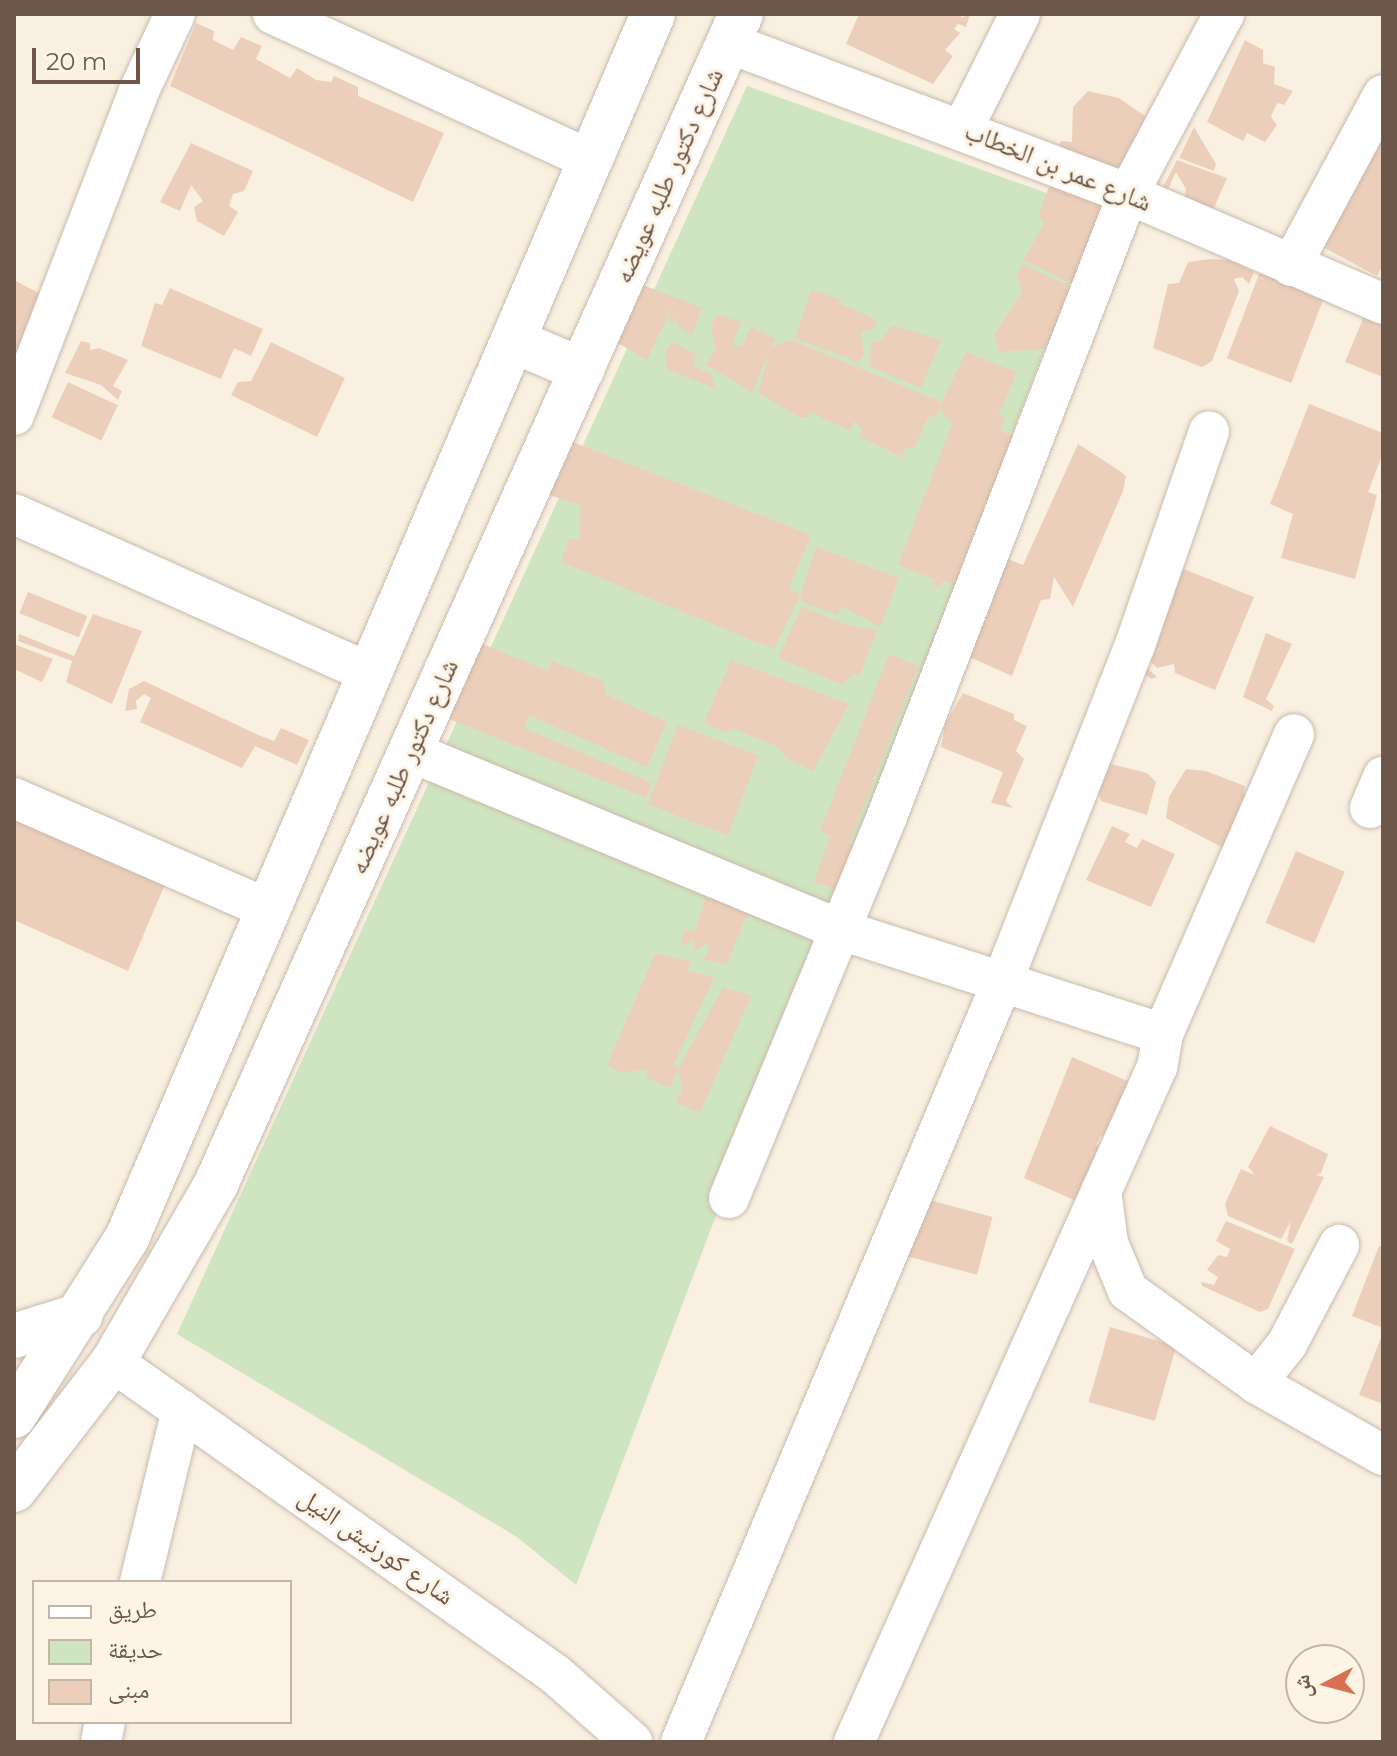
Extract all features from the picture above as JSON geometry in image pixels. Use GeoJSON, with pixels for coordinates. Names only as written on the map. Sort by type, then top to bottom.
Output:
{"type":"FeatureCollection","features":[{"type":"Feature","properties":{"kind":"street"},"geometry":{"type":"LineString","coordinates":[[14,415],[138,93],[175,14]]}},
{"type":"Feature","properties":{"kind":"street"},"geometry":{"type":"LineString","coordinates":[[273,14],[591,160]]}},
{"type":"Feature","properties":{"kind":"street"},"geometry":{"type":"LineString","coordinates":[[14,1416],[81,1315],[127,1238],[653,14]]}},
{"type":"Feature","properties":{"kind":"street"},"geometry":{"type":"LineString","coordinates":[[963,128],[1020,14]]}},
{"type":"Feature","properties":{"kind":"street"},"geometry":{"type":"LineString","coordinates":[[729,1198],[841,930],[1128,194],[1224,14]]}},
{"type":"Feature","properties":{"kind":"street","name":"شارع عمر بن الخطاب"},"geometry":{"type":"LineString","coordinates":[[735,28],[963,128],[1382,301]]}},
{"type":"Feature","properties":{"kind":"street","name":"شارع دكتور طلبه عويضه"},"geometry":{"type":"LineString","coordinates":[[14,1490],[113,1362],[216,1184],[735,28]]}},
{"type":"Feature","properties":{"kind":"street"},"geometry":{"type":"LineString","coordinates":[[1291,266],[1383,95]]}},
{"type":"Feature","properties":{"kind":"street"},"geometry":{"type":"LineString","coordinates":[[514,341],[582,370]]}},
{"type":"Feature","properties":{"kind":"street"},"geometry":{"type":"LineString","coordinates":[[681,1742],[1003,980],[1135,645],[1209,431]]}},
{"type":"Feature","properties":{"kind":"street"},"geometry":{"type":"LineString","coordinates":[[14,514],[369,673]]}},
{"type":"Feature","properties":{"kind":"street"},"geometry":{"type":"LineString","coordinates":[[854,1742],[1157,1067],[1163,1034],[1294,734]]}},
{"type":"Feature","properties":{"kind":"street"},"geometry":{"type":"LineString","coordinates":[[411,752],[841,930],[1163,1034]]}},
{"type":"Feature","properties":{"kind":"street"},"geometry":{"type":"LineString","coordinates":[[14,798],[270,910]]}},
{"type":"Feature","properties":{"kind":"street"},"geometry":{"type":"LineString","coordinates":[[1101,1190],[1108,1243],[1128,1291],[1256,1383],[1383,1455]]}},
{"type":"Feature","properties":{"kind":"street"},"geometry":{"type":"LineString","coordinates":[[1256,1383],[1287,1344],[1339,1245]]}},
{"type":"Feature","properties":{"kind":"street"},"geometry":{"type":"LineString","coordinates":[[14,1336],[81,1315]]}},
{"type":"Feature","properties":{"kind":"street","name":"شارع كورنيش النيل"},"geometry":{"type":"LineString","coordinates":[[113,1362],[555,1674],[632,1742]]}},
{"type":"Feature","properties":{"kind":"street"},"geometry":{"type":"LineString","coordinates":[[140,1580],[182,1410]]}},
{"type":"Feature","properties":{"kind":"green space"},"geometry":{"type":"Polygon","coordinates":[[[747,86],[1097,211],[576,1585],[517,1537],[177,1334],[747,86]]]}},
{"type":"Feature","properties":{"kind":"building"},"geometry":{"type":"Polygon","coordinates":[[[859,14],[959,14],[962,18],[970,14],[966,27],[958,24],[954,29],[960,33],[945,50],[953,56],[933,84],[846,44],[859,14]]]}},
{"type":"Feature","properties":{"kind":"building"},"geometry":{"type":"Polygon","coordinates":[[[196,23],[214,31],[213,40],[233,50],[241,37],[262,46],[256,59],[290,78],[297,68],[316,80],[331,82],[334,76],[358,87],[358,96],[444,133],[413,202],[170,86],[196,23]]]}},
{"type":"Feature","properties":{"kind":"building"},"geometry":{"type":"Polygon","coordinates":[[[1245,40],[1263,50],[1263,63],[1275,67],[1274,84],[1293,91],[1284,105],[1277,103],[1271,117],[1277,125],[1265,142],[1247,133],[1243,141],[1207,122],[1245,40]]]}},
{"type":"Feature","properties":{"kind":"building"},"geometry":{"type":"Polygon","coordinates":[[[1088,91],[1119,98],[1152,121],[1128,177],[1056,152],[1061,141],[1072,142],[1073,107],[1088,91]]]}},
{"type":"Feature","properties":{"kind":"building"},"geometry":{"type":"Polygon","coordinates":[[[1383,121],[1383,265],[1377,276],[1319,245],[1383,121]]]}},
{"type":"Feature","properties":{"kind":"building"},"geometry":{"type":"Polygon","coordinates":[[[1194,127],[1216,164],[1214,171],[1179,158],[1194,127]]]}},
{"type":"Feature","properties":{"kind":"building"},"geometry":{"type":"Polygon","coordinates":[[[191,143],[253,171],[244,191],[233,194],[229,206],[238,212],[224,236],[197,221],[194,207],[203,201],[191,185],[180,211],[160,202],[191,143]]]}},
{"type":"Feature","properties":{"kind":"building"},"geometry":{"type":"Polygon","coordinates":[[[1177,160],[1227,178],[1210,217],[1184,200],[1186,189],[1176,172],[1168,189],[1162,189],[1177,160]]]}},
{"type":"Feature","properties":{"kind":"building"},"geometry":{"type":"Polygon","coordinates":[[[1051,181],[1106,199],[1076,286],[1023,260],[1044,224],[1039,214],[1051,181]]]}},
{"type":"Feature","properties":{"kind":"building"},"geometry":{"type":"Polygon","coordinates":[[[1231,260],[1254,272],[1249,284],[1242,277],[1234,279],[1239,291],[1212,361],[1202,367],[1153,348],[1168,284],[1179,283],[1188,262],[1231,260]]]}},
{"type":"Feature","properties":{"kind":"building"},"geometry":{"type":"Polygon","coordinates":[[[1023,264],[1076,290],[1045,349],[999,352],[994,335],[1022,291],[1017,275],[1023,264]]]}},
{"type":"Feature","properties":{"kind":"building"},"geometry":{"type":"Polygon","coordinates":[[[1263,264],[1327,289],[1291,383],[1227,358],[1263,264]]]}},
{"type":"Feature","properties":{"kind":"building"},"geometry":{"type":"Polygon","coordinates":[[[14,280],[52,300],[14,367],[14,280]]]}},
{"type":"Feature","properties":{"kind":"building"},"geometry":{"type":"Polygon","coordinates":[[[638,283],[702,308],[692,335],[679,328],[676,316],[674,323],[668,320],[675,301],[647,360],[616,342],[638,283]]]}},
{"type":"Feature","properties":{"kind":"building"},"geometry":{"type":"Polygon","coordinates":[[[170,288],[263,329],[251,356],[234,348],[221,379],[141,346],[155,303],[162,305],[170,288]]]}},
{"type":"Feature","properties":{"kind":"building"},"geometry":{"type":"Polygon","coordinates":[[[811,290],[841,299],[839,303],[877,320],[873,330],[861,331],[864,355],[858,362],[795,338],[811,290]]]}},
{"type":"Feature","properties":{"kind":"building"},"geometry":{"type":"Polygon","coordinates":[[[717,314],[741,322],[732,344],[741,347],[751,327],[775,339],[752,392],[706,365],[716,349],[711,327],[717,314]]]}},
{"type":"Feature","properties":{"kind":"building"},"geometry":{"type":"Polygon","coordinates":[[[1365,314],[1383,322],[1383,377],[1345,362],[1365,314]]]}},
{"type":"Feature","properties":{"kind":"building"},"geometry":{"type":"Polygon","coordinates":[[[892,325],[941,340],[921,388],[869,366],[871,342],[881,341],[892,325]]]}},
{"type":"Feature","properties":{"kind":"building"},"geometry":{"type":"Polygon","coordinates":[[[791,340],[941,402],[937,416],[928,417],[915,447],[906,448],[902,457],[860,437],[862,429],[854,421],[851,431],[809,412],[810,417],[799,417],[758,393],[771,347],[791,340]]]}},
{"type":"Feature","properties":{"kind":"building"},"geometry":{"type":"Polygon","coordinates":[[[81,341],[90,343],[90,350],[99,348],[128,360],[113,386],[122,391],[118,400],[101,385],[65,373],[81,341]]]}},
{"type":"Feature","properties":{"kind":"building"},"geometry":{"type":"Polygon","coordinates":[[[271,342],[345,378],[317,437],[231,395],[238,382],[251,381],[271,342]]]}},
{"type":"Feature","properties":{"kind":"building"},"geometry":{"type":"Polygon","coordinates":[[[673,342],[697,355],[693,366],[713,375],[714,388],[667,369],[665,353],[673,342]]]}},
{"type":"Feature","properties":{"kind":"building"},"geometry":{"type":"Polygon","coordinates":[[[966,352],[1017,372],[998,416],[1006,417],[1000,431],[1024,438],[964,588],[943,581],[940,587],[931,584],[935,580],[898,565],[952,424],[939,408],[966,352]]]}},
{"type":"Feature","properties":{"kind":"building"},"geometry":{"type":"Polygon","coordinates":[[[68,382],[118,405],[101,441],[52,417],[68,382]]]}},
{"type":"Feature","properties":{"kind":"building"},"geometry":{"type":"Polygon","coordinates":[[[1309,404],[1383,433],[1383,453],[1368,492],[1377,495],[1355,579],[1281,558],[1293,514],[1270,504],[1309,404]]]}},
{"type":"Feature","properties":{"kind":"building"},"geometry":{"type":"Polygon","coordinates":[[[560,437],[811,535],[789,588],[800,595],[774,649],[561,562],[569,539],[579,539],[581,506],[536,490],[560,437]]]}},
{"type":"Feature","properties":{"kind":"building"},"geometry":{"type":"Polygon","coordinates":[[[1078,444],[1126,476],[1123,491],[1073,607],[1054,577],[1050,599],[1041,600],[1012,676],[954,650],[996,554],[1023,565],[1078,444]]]}},
{"type":"Feature","properties":{"kind":"building"},"geometry":{"type":"Polygon","coordinates":[[[816,547],[899,578],[880,627],[841,606],[838,615],[802,602],[800,595],[816,547]]]}},
{"type":"Feature","properties":{"kind":"building"},"geometry":{"type":"Polygon","coordinates":[[[1184,569],[1254,597],[1215,690],[1175,673],[1174,664],[1157,668],[1151,662],[1146,667],[1157,677],[1151,679],[1141,671],[1159,595],[1184,569]]]}},
{"type":"Feature","properties":{"kind":"building"},"geometry":{"type":"Polygon","coordinates":[[[28,592],[87,616],[79,637],[19,613],[28,592]]]}},
{"type":"Feature","properties":{"kind":"building"},"geometry":{"type":"Polygon","coordinates":[[[802,607],[850,626],[877,630],[860,675],[853,673],[843,685],[778,658],[802,607]]]}},
{"type":"Feature","properties":{"kind":"building"},"geometry":{"type":"Polygon","coordinates":[[[93,614],[142,631],[112,704],[66,682],[72,661],[18,641],[19,634],[74,656],[93,614]]]}},
{"type":"Feature","properties":{"kind":"building"},"geometry":{"type":"Polygon","coordinates":[[[1266,633],[1292,644],[1266,699],[1274,706],[1272,711],[1243,697],[1266,633]]]}},
{"type":"Feature","properties":{"kind":"building"},"geometry":{"type":"Polygon","coordinates":[[[480,643],[548,671],[552,661],[604,682],[605,694],[667,722],[647,767],[529,715],[524,728],[652,783],[646,798],[449,719],[480,643]]]}},
{"type":"Feature","properties":{"kind":"building"},"geometry":{"type":"Polygon","coordinates":[[[14,644],[53,659],[42,682],[14,669],[14,644]]]}},
{"type":"Feature","properties":{"kind":"building"},"geometry":{"type":"Polygon","coordinates":[[[889,654],[918,666],[849,843],[864,852],[847,893],[814,882],[830,836],[820,831],[889,654]]]}},
{"type":"Feature","properties":{"kind":"building"},"geometry":{"type":"Polygon","coordinates":[[[731,660],[849,704],[813,771],[786,758],[776,746],[732,728],[727,733],[704,723],[731,660]]]}},
{"type":"Feature","properties":{"kind":"building"},"geometry":{"type":"Polygon","coordinates":[[[144,681],[274,741],[281,728],[309,740],[297,765],[255,746],[242,768],[140,722],[151,698],[144,694],[136,701],[137,709],[125,711],[129,689],[144,681]]]}},
{"type":"Feature","properties":{"kind":"building"},"geometry":{"type":"Polygon","coordinates":[[[963,693],[1014,714],[1014,720],[1027,726],[1016,751],[1024,759],[1006,801],[1013,808],[991,803],[1003,772],[941,747],[945,724],[963,693]]]}},
{"type":"Feature","properties":{"kind":"building"},"geometry":{"type":"Polygon","coordinates":[[[678,725],[758,756],[728,835],[648,804],[678,725]]]}},
{"type":"Feature","properties":{"kind":"building"},"geometry":{"type":"Polygon","coordinates":[[[1103,762],[1147,773],[1156,782],[1147,815],[1101,801],[1098,790],[1103,762]]]}},
{"type":"Feature","properties":{"kind":"building"},"geometry":{"type":"Polygon","coordinates":[[[1186,769],[1206,771],[1245,786],[1244,794],[1257,802],[1231,852],[1166,818],[1169,797],[1186,769]]]}},
{"type":"Feature","properties":{"kind":"building"},"geometry":{"type":"Polygon","coordinates":[[[14,813],[166,882],[128,971],[14,920],[14,813]]]}},
{"type":"Feature","properties":{"kind":"building"},"geometry":{"type":"Polygon","coordinates":[[[1112,826],[1130,834],[1125,842],[1137,848],[1142,839],[1175,854],[1151,907],[1086,880],[1112,826]]]}},
{"type":"Feature","properties":{"kind":"building"},"geometry":{"type":"Polygon","coordinates":[[[1296,851],[1345,872],[1314,944],[1266,923],[1296,851]]]}},
{"type":"Feature","properties":{"kind":"building"},"geometry":{"type":"Polygon","coordinates":[[[709,888],[752,901],[727,964],[704,960],[710,947],[706,944],[695,951],[692,937],[688,945],[681,944],[685,930],[694,932],[709,888]]]}},
{"type":"Feature","properties":{"kind":"building"},"geometry":{"type":"Polygon","coordinates":[[[655,954],[691,961],[688,971],[714,977],[674,1064],[678,1069],[670,1088],[645,1077],[650,1069],[622,1073],[607,1065],[655,954]]]}},
{"type":"Feature","properties":{"kind":"building"},"geometry":{"type":"Polygon","coordinates":[[[723,987],[751,996],[700,1113],[676,1103],[682,1089],[678,1069],[723,987]]]}},
{"type":"Feature","properties":{"kind":"building"},"geometry":{"type":"Polygon","coordinates":[[[1072,1057],[1130,1082],[1106,1137],[1101,1135],[1096,1145],[1106,1149],[1083,1204],[1024,1178],[1072,1057]]]}},
{"type":"Feature","properties":{"kind":"building"},"geometry":{"type":"Polygon","coordinates":[[[1270,1126],[1328,1154],[1321,1173],[1316,1175],[1324,1177],[1292,1244],[1287,1241],[1291,1221],[1281,1239],[1228,1216],[1225,1204],[1241,1169],[1255,1175],[1248,1167],[1270,1126]]]}},
{"type":"Feature","properties":{"kind":"building"},"geometry":{"type":"Polygon","coordinates":[[[922,1198],[993,1217],[977,1275],[906,1256],[922,1198]]]}},
{"type":"Feature","properties":{"kind":"building"},"geometry":{"type":"Polygon","coordinates":[[[1226,1221],[1295,1249],[1268,1309],[1260,1312],[1202,1286],[1201,1282],[1214,1285],[1218,1277],[1207,1270],[1218,1255],[1227,1257],[1230,1249],[1216,1241],[1226,1221]]]}},
{"type":"Feature","properties":{"kind":"building"},"geometry":{"type":"Polygon","coordinates":[[[1379,1246],[1383,1248],[1383,1328],[1352,1316],[1379,1246]]]}},
{"type":"Feature","properties":{"kind":"building"},"geometry":{"type":"Polygon","coordinates":[[[1110,1327],[1176,1346],[1155,1421],[1089,1402],[1110,1327]]]}},
{"type":"Feature","properties":{"kind":"building"},"geometry":{"type":"Polygon","coordinates":[[[1383,1332],[1383,1404],[1359,1395],[1383,1332]]]}}]}
